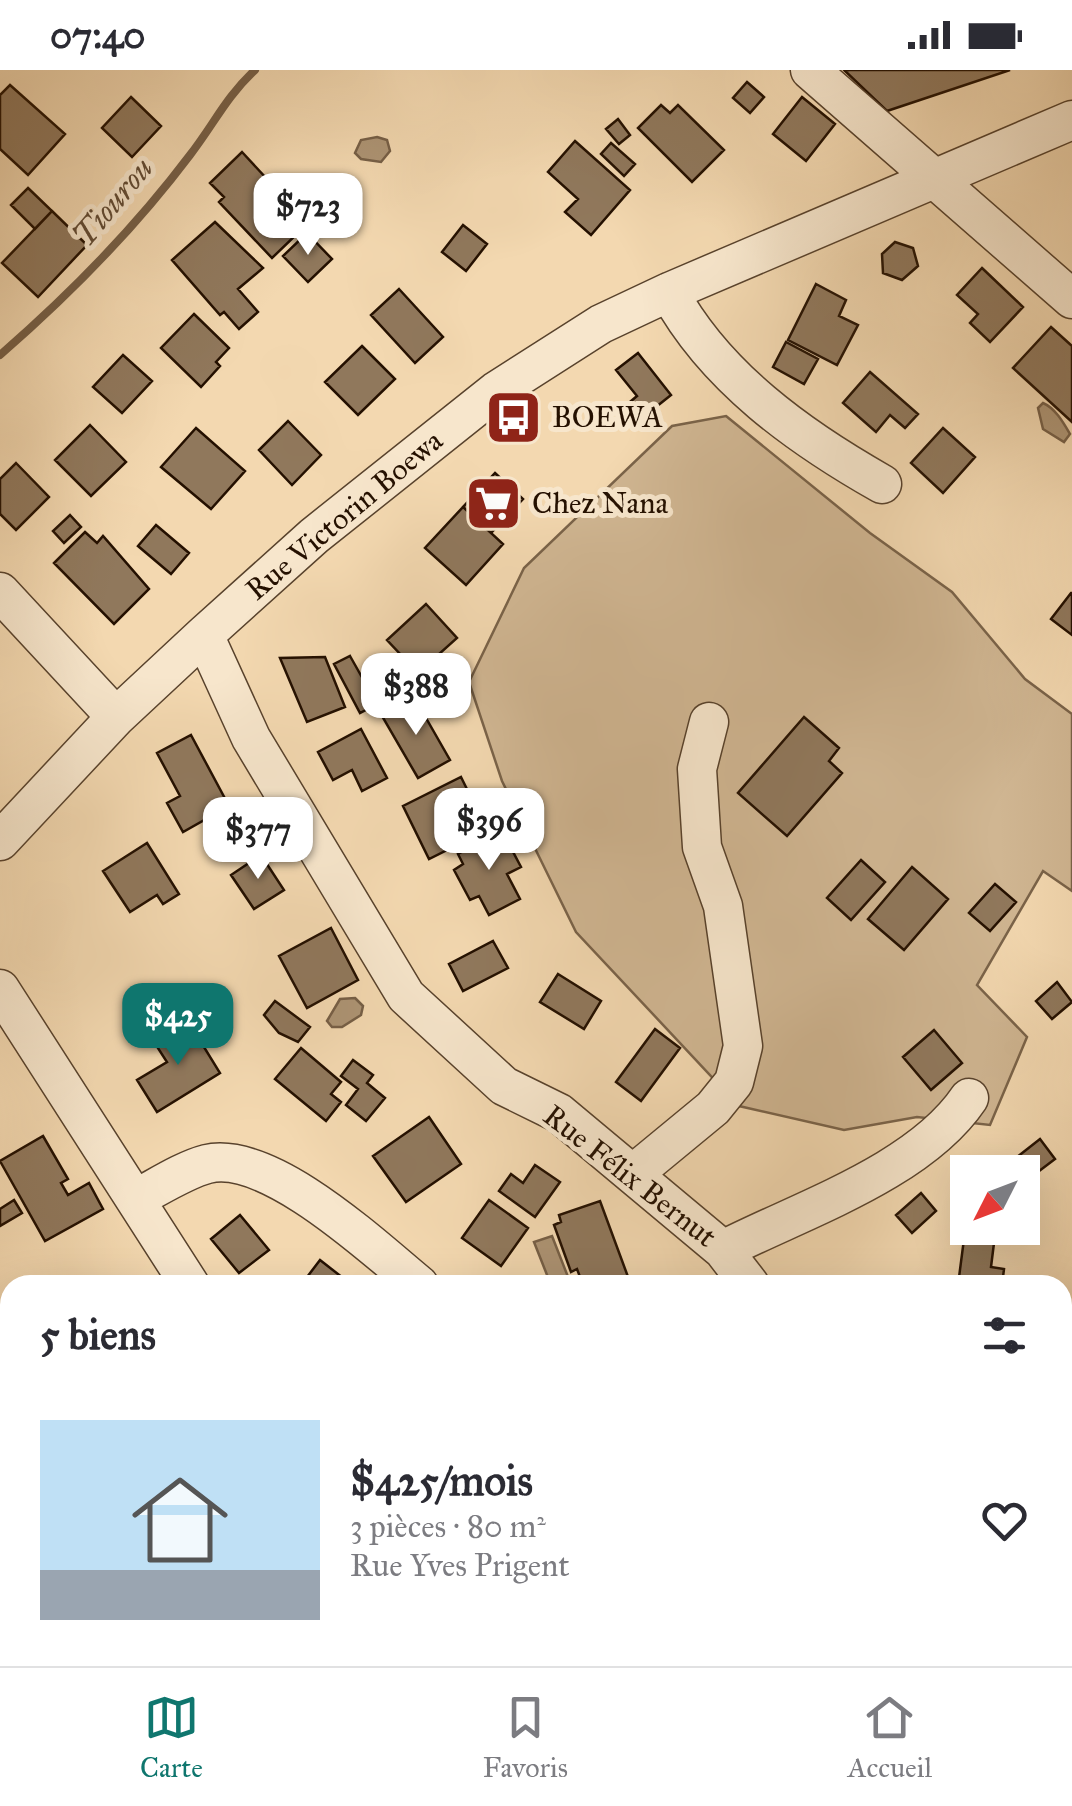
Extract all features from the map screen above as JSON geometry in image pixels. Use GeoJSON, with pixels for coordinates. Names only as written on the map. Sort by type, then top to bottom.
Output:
{"type":"FeatureCollection","features":[{"type":"Feature","properties":{"kind":"street"},"geometry":{"type":"LineString","coordinates":[[810,70],[1072,299]]}},
{"type":"Feature","properties":{"kind":"street","name":"Rue Victorin Boewa"},"geometry":{"type":"LineString","coordinates":[[0,840],[116,717],[314,536],[496,390],[601,324],[669,292],[1072,120]]}},
{"type":"Feature","properties":{"kind":"street"},"geometry":{"type":"LineString","coordinates":[[669,292],[721,368],[882,484]]}},
{"type":"Feature","properties":{"kind":"street"},"geometry":{"type":"LineString","coordinates":[[0,592],[116,717]]}},
{"type":"Feature","properties":{"kind":"street","name":"Rue Félix Bernut"},"geometry":{"type":"LineString","coordinates":[[204,636],[250,738],[406,996],[504,1086],[559,1113],[724,1250],[743,1275]]}},
{"type":"Feature","properties":{"kind":"street"},"geometry":{"type":"LineString","coordinates":[[632,1174],[713,1108],[734,1082],[743,1046],[722,906],[702,847],[696,769],[709,722]]}},
{"type":"Feature","properties":{"kind":"street"},"geometry":{"type":"LineString","coordinates":[[0,989],[184,1275]]}},
{"type":"Feature","properties":{"kind":"street"},"geometry":{"type":"LineString","coordinates":[[724,1250],[876,1176],[956,1117],[969,1098]]}},
{"type":"Feature","properties":{"kind":"street"},"geometry":{"type":"LineString","coordinates":[[136,1198],[208,1163],[248,1167],[345,1222],[407,1275]]}},
{"type":"Feature","properties":{"kind":"shaded area"},"geometry":{"type":"Polygon","coordinates":[[[361,140],[387,140],[390,151],[381,162],[361,159],[355,153],[361,140]]]}},
{"type":"Feature","properties":{"kind":"shaded area"},"geometry":{"type":"Polygon","coordinates":[[[1043,403],[1055,412],[1070,434],[1064,442],[1043,429],[1038,408],[1043,403]]]}},
{"type":"Feature","properties":{"kind":"shaded area"},"geometry":{"type":"Polygon","coordinates":[[[726,416],[870,533],[952,592],[1025,679],[1072,714],[1072,891],[1043,871],[977,985],[1027,1037],[990,1125],[917,1117],[844,1130],[739,1106],[576,932],[502,781],[469,682],[524,568],[672,426],[726,416]]]}},
{"type":"Feature","properties":{"kind":"shaded area"},"geometry":{"type":"Polygon","coordinates":[[[355,998],[363,1006],[361,1015],[342,1027],[332,1027],[327,1021],[340,999],[355,998]]]}},
{"type":"Feature","properties":{"kind":"shaded area"},"geometry":{"type":"Polygon","coordinates":[[[552,1236],[567,1275],[547,1275],[534,1242],[552,1236]]]}},
{"type":"Feature","properties":{"kind":"building"},"geometry":{"type":"Polygon","coordinates":[[[1010,70],[887,111],[845,71],[1010,70]]]}},
{"type":"Feature","properties":{"kind":"building"},"geometry":{"type":"Polygon","coordinates":[[[747,82],[764,97],[750,113],[733,98],[747,82]]]}},
{"type":"Feature","properties":{"kind":"building"},"geometry":{"type":"Polygon","coordinates":[[[10,85],[65,134],[28,175],[0,149],[0,95],[10,85]]]}},
{"type":"Feature","properties":{"kind":"building"},"geometry":{"type":"Polygon","coordinates":[[[131,97],[161,126],[132,157],[102,128],[131,97]]]}},
{"type":"Feature","properties":{"kind":"building"},"geometry":{"type":"Polygon","coordinates":[[[802,97],[835,124],[806,161],[773,134],[802,97]]]}},
{"type":"Feature","properties":{"kind":"building"},"geometry":{"type":"Polygon","coordinates":[[[661,105],[670,113],[678,105],[724,150],[692,182],[638,128],[661,105]]]}},
{"type":"Feature","properties":{"kind":"building"},"geometry":{"type":"Polygon","coordinates":[[[618,119],[630,135],[619,144],[606,129],[618,119]]]}},
{"type":"Feature","properties":{"kind":"building"},"geometry":{"type":"Polygon","coordinates":[[[575,141],[630,190],[591,235],[565,212],[578,199],[548,172],[575,141]]]}},
{"type":"Feature","properties":{"kind":"building"},"geometry":{"type":"Polygon","coordinates":[[[611,143],[635,164],[624,176],[601,154],[611,143]]]}},
{"type":"Feature","properties":{"kind":"building"},"geometry":{"type":"Polygon","coordinates":[[[242,152],[279,192],[270,201],[299,232],[272,258],[219,202],[224,197],[210,183],[242,152]]]}},
{"type":"Feature","properties":{"kind":"building"},"geometry":{"type":"Polygon","coordinates":[[[28,188],[52,211],[35,229],[11,205],[28,188]]]}},
{"type":"Feature","properties":{"kind":"building"},"geometry":{"type":"Polygon","coordinates":[[[52,211],[87,245],[38,297],[2,263],[52,211]]]}},
{"type":"Feature","properties":{"kind":"building"},"geometry":{"type":"Polygon","coordinates":[[[215,222],[263,268],[238,289],[258,312],[239,329],[224,312],[220,315],[172,260],[215,222]]]}},
{"type":"Feature","properties":{"kind":"building"},"geometry":{"type":"Polygon","coordinates":[[[463,225],[487,244],[466,271],[442,252],[463,225]]]}},
{"type":"Feature","properties":{"kind":"building"},"geometry":{"type":"Polygon","coordinates":[[[307,233],[332,259],[308,282],[283,256],[307,233]]]}},
{"type":"Feature","properties":{"kind":"building"},"geometry":{"type":"Polygon","coordinates":[[[895,242],[913,248],[918,266],[902,280],[883,273],[882,254],[895,242]]]}},
{"type":"Feature","properties":{"kind":"building"},"geometry":{"type":"Polygon","coordinates":[[[982,268],[1023,307],[990,342],[970,323],[978,314],[957,295],[982,268]]]}},
{"type":"Feature","properties":{"kind":"building"},"geometry":{"type":"Polygon","coordinates":[[[816,284],[846,300],[839,316],[858,325],[837,365],[788,340],[816,284]]]}},
{"type":"Feature","properties":{"kind":"building"},"geometry":{"type":"Polygon","coordinates":[[[399,289],[443,337],[415,363],[371,315],[399,289]]]}},
{"type":"Feature","properties":{"kind":"building"},"geometry":{"type":"Polygon","coordinates":[[[194,314],[229,348],[216,362],[220,366],[201,387],[161,348],[194,314]]]}},
{"type":"Feature","properties":{"kind":"building"},"geometry":{"type":"Polygon","coordinates":[[[1051,327],[1072,346],[1072,422],[1013,368],[1051,327]]]}},
{"type":"Feature","properties":{"kind":"building"},"geometry":{"type":"Polygon","coordinates":[[[786,342],[818,359],[804,384],[773,367],[786,342]]]}},
{"type":"Feature","properties":{"kind":"building"},"geometry":{"type":"Polygon","coordinates":[[[362,346],[395,379],[358,415],[325,382],[362,346]]]}},
{"type":"Feature","properties":{"kind":"building"},"geometry":{"type":"Polygon","coordinates":[[[638,353],[671,395],[636,423],[624,407],[637,396],[616,370],[638,353]]]}},
{"type":"Feature","properties":{"kind":"building"},"geometry":{"type":"Polygon","coordinates":[[[123,355],[152,381],[122,413],[93,387],[123,355]]]}},
{"type":"Feature","properties":{"kind":"building"},"geometry":{"type":"Polygon","coordinates":[[[870,372],[918,414],[905,428],[890,415],[876,432],[843,403],[870,372]]]}},
{"type":"Feature","properties":{"kind":"building"},"geometry":{"type":"Polygon","coordinates":[[[288,421],[321,455],[292,485],[259,450],[288,421]]]}},
{"type":"Feature","properties":{"kind":"building"},"geometry":{"type":"Polygon","coordinates":[[[90,425],[126,462],[91,496],[55,460],[90,425]]]}},
{"type":"Feature","properties":{"kind":"building"},"geometry":{"type":"Polygon","coordinates":[[[196,428],[245,471],[211,509],[161,467],[196,428]]]}},
{"type":"Feature","properties":{"kind":"building"},"geometry":{"type":"Polygon","coordinates":[[[943,428],[975,457],[943,493],[911,463],[943,428]]]}},
{"type":"Feature","properties":{"kind":"building"},"geometry":{"type":"Polygon","coordinates":[[[16,463],[49,497],[16,530],[0,514],[0,479],[16,463]]]}},
{"type":"Feature","properties":{"kind":"building","name":"Chez Nana"},"geometry":{"type":"Polygon","coordinates":[[[495,473],[523,499],[491,533],[463,507],[495,473]]]}},
{"type":"Feature","properties":{"kind":"building"},"geometry":{"type":"Polygon","coordinates":[[[463,507],[503,544],[466,585],[425,548],[463,507]]]}},
{"type":"Feature","properties":{"kind":"building"},"geometry":{"type":"Polygon","coordinates":[[[70,515],[81,527],[64,543],[53,531],[70,515]]]}},
{"type":"Feature","properties":{"kind":"building"},"geometry":{"type":"Polygon","coordinates":[[[156,525],[189,553],[171,574],[138,546],[156,525]]]}},
{"type":"Feature","properties":{"kind":"building"},"geometry":{"type":"Polygon","coordinates":[[[85,532],[97,543],[103,536],[149,589],[114,624],[54,563],[85,532]]]}},
{"type":"Feature","properties":{"kind":"building"},"geometry":{"type":"Polygon","coordinates":[[[1072,593],[1072,635],[1051,619],[1072,593]]]}},
{"type":"Feature","properties":{"kind":"building"},"geometry":{"type":"Polygon","coordinates":[[[426,604],[457,638],[418,673],[387,640],[426,604]]]}},
{"type":"Feature","properties":{"kind":"building"},"geometry":{"type":"Polygon","coordinates":[[[350,656],[377,704],[360,713],[334,664],[350,656]]]}},
{"type":"Feature","properties":{"kind":"building"},"geometry":{"type":"Polygon","coordinates":[[[325,657],[345,707],[307,722],[280,658],[325,657]]]}},
{"type":"Feature","properties":{"kind":"building"},"geometry":{"type":"Polygon","coordinates":[[[414,697],[450,760],[418,778],[382,716],[414,697]]]}},
{"type":"Feature","properties":{"kind":"building"},"geometry":{"type":"Polygon","coordinates":[[[804,717],[839,748],[829,761],[842,773],[787,836],[738,793],[804,717]]]}},
{"type":"Feature","properties":{"kind":"building"},"geometry":{"type":"Polygon","coordinates":[[[361,729],[387,778],[362,791],[352,770],[333,780],[318,752],[361,729]]]}},
{"type":"Feature","properties":{"kind":"building"},"geometry":{"type":"Polygon","coordinates":[[[191,735],[229,806],[183,832],[167,803],[180,796],[157,753],[191,735]]]}},
{"type":"Feature","properties":{"kind":"building"},"geometry":{"type":"Polygon","coordinates":[[[461,777],[487,830],[429,859],[403,806],[461,777]]]}},
{"type":"Feature","properties":{"kind":"building"},"geometry":{"type":"Polygon","coordinates":[[[502,831],[521,867],[507,874],[520,899],[489,915],[479,896],[470,900],[454,870],[463,864],[458,854],[502,831]]]}},
{"type":"Feature","properties":{"kind":"building"},"geometry":{"type":"Polygon","coordinates":[[[147,843],[179,894],[163,904],[157,895],[130,912],[103,871],[147,843]]]}},
{"type":"Feature","properties":{"kind":"building"},"geometry":{"type":"Polygon","coordinates":[[[261,855],[284,890],[254,909],[231,875],[261,855]]]}},
{"type":"Feature","properties":{"kind":"building"},"geometry":{"type":"Polygon","coordinates":[[[861,860],[885,882],[851,920],[827,898],[861,860]]]}},
{"type":"Feature","properties":{"kind":"building"},"geometry":{"type":"Polygon","coordinates":[[[912,867],[948,899],[904,950],[868,919],[912,867]]]}},
{"type":"Feature","properties":{"kind":"building"},"geometry":{"type":"Polygon","coordinates":[[[995,884],[1016,902],[990,931],[969,913],[995,884]]]}},
{"type":"Feature","properties":{"kind":"building"},"geometry":{"type":"Polygon","coordinates":[[[331,928],[358,980],[307,1008],[279,956],[331,928]]]}},
{"type":"Feature","properties":{"kind":"building"},"geometry":{"type":"Polygon","coordinates":[[[493,941],[508,968],[463,991],[449,964],[493,941]]]}},
{"type":"Feature","properties":{"kind":"building"},"geometry":{"type":"Polygon","coordinates":[[[558,974],[601,1001],[584,1029],[540,1002],[558,974]]]}},
{"type":"Feature","properties":{"kind":"building"},"geometry":{"type":"Polygon","coordinates":[[[1057,982],[1072,1002],[1052,1019],[1036,1001],[1057,982]]]}},
{"type":"Feature","properties":{"kind":"building"},"geometry":{"type":"Polygon","coordinates":[[[275,1001],[310,1027],[298,1042],[279,1033],[264,1015],[275,1001]]]}},
{"type":"Feature","properties":{"kind":"building"},"geometry":{"type":"Polygon","coordinates":[[[188,1021],[220,1073],[157,1112],[137,1080],[167,1062],[154,1042],[188,1021]]]}},
{"type":"Feature","properties":{"kind":"building"},"geometry":{"type":"Polygon","coordinates":[[[655,1029],[680,1048],[641,1101],[616,1082],[655,1029]]]}},
{"type":"Feature","properties":{"kind":"building"},"geometry":{"type":"Polygon","coordinates":[[[934,1030],[962,1063],[931,1090],[903,1057],[934,1030]]]}},
{"type":"Feature","properties":{"kind":"building"},"geometry":{"type":"Polygon","coordinates":[[[301,1048],[341,1082],[331,1094],[341,1102],[326,1121],[275,1079],[301,1048]]]}},
{"type":"Feature","properties":{"kind":"building"},"geometry":{"type":"Polygon","coordinates":[[[353,1060],[373,1075],[367,1083],[385,1098],[366,1121],[346,1105],[358,1089],[341,1076],[353,1060]]]}},
{"type":"Feature","properties":{"kind":"building"},"geometry":{"type":"Polygon","coordinates":[[[429,1117],[461,1164],[406,1202],[373,1156],[429,1117]]]}},
{"type":"Feature","properties":{"kind":"building"},"geometry":{"type":"Polygon","coordinates":[[[43,1136],[68,1179],[61,1183],[68,1195],[89,1183],[103,1209],[45,1241],[0,1161],[43,1136]]]}},
{"type":"Feature","properties":{"kind":"building"},"geometry":{"type":"Polygon","coordinates":[[[1040,1139],[1055,1159],[1040,1170],[1040,1155],[1020,1155],[1040,1139]]]}},
{"type":"Feature","properties":{"kind":"building"},"geometry":{"type":"Polygon","coordinates":[[[535,1165],[560,1182],[535,1217],[499,1191],[511,1174],[523,1183],[535,1165]]]}},
{"type":"Feature","properties":{"kind":"building"},"geometry":{"type":"Polygon","coordinates":[[[921,1193],[936,1211],[912,1233],[896,1215],[921,1193]]]}},
{"type":"Feature","properties":{"kind":"building"},"geometry":{"type":"Polygon","coordinates":[[[14,1200],[22,1213],[0,1226],[0,1209],[14,1200]]]}},
{"type":"Feature","properties":{"kind":"building"},"geometry":{"type":"Polygon","coordinates":[[[489,1200],[528,1228],[501,1266],[462,1238],[489,1200]]]}},
{"type":"Feature","properties":{"kind":"building"},"geometry":{"type":"Polygon","coordinates":[[[600,1201],[627,1275],[579,1275],[577,1269],[571,1272],[554,1225],[561,1222],[559,1215],[600,1201]]]}},
{"type":"Feature","properties":{"kind":"building"},"geometry":{"type":"Polygon","coordinates":[[[240,1215],[269,1250],[239,1273],[211,1239],[240,1215]]]}},
{"type":"Feature","properties":{"kind":"building"},"geometry":{"type":"Polygon","coordinates":[[[963,1245],[994,1245],[991,1267],[1004,1269],[1003,1275],[959,1275],[963,1245]]]}},
{"type":"Feature","properties":{"kind":"building"},"geometry":{"type":"Polygon","coordinates":[[[320,1260],[339,1275],[309,1275],[320,1260]]]}},
{"type":"Feature","properties":{"kind":"waterway","name":"Tiourou"},"geometry":{"type":"LineString","coordinates":[[0,355],[124,235],[255,70]]}},
{"type":"Feature","properties":{"kind":"place","name":"BOEWA"},"geometry":{"type":"Point","coordinates":[513,417]}},
{"type":"Feature","properties":{"kind":"place","name":"Chez Nana"},"geometry":{"type":"Point","coordinates":[493,503]}}]}
